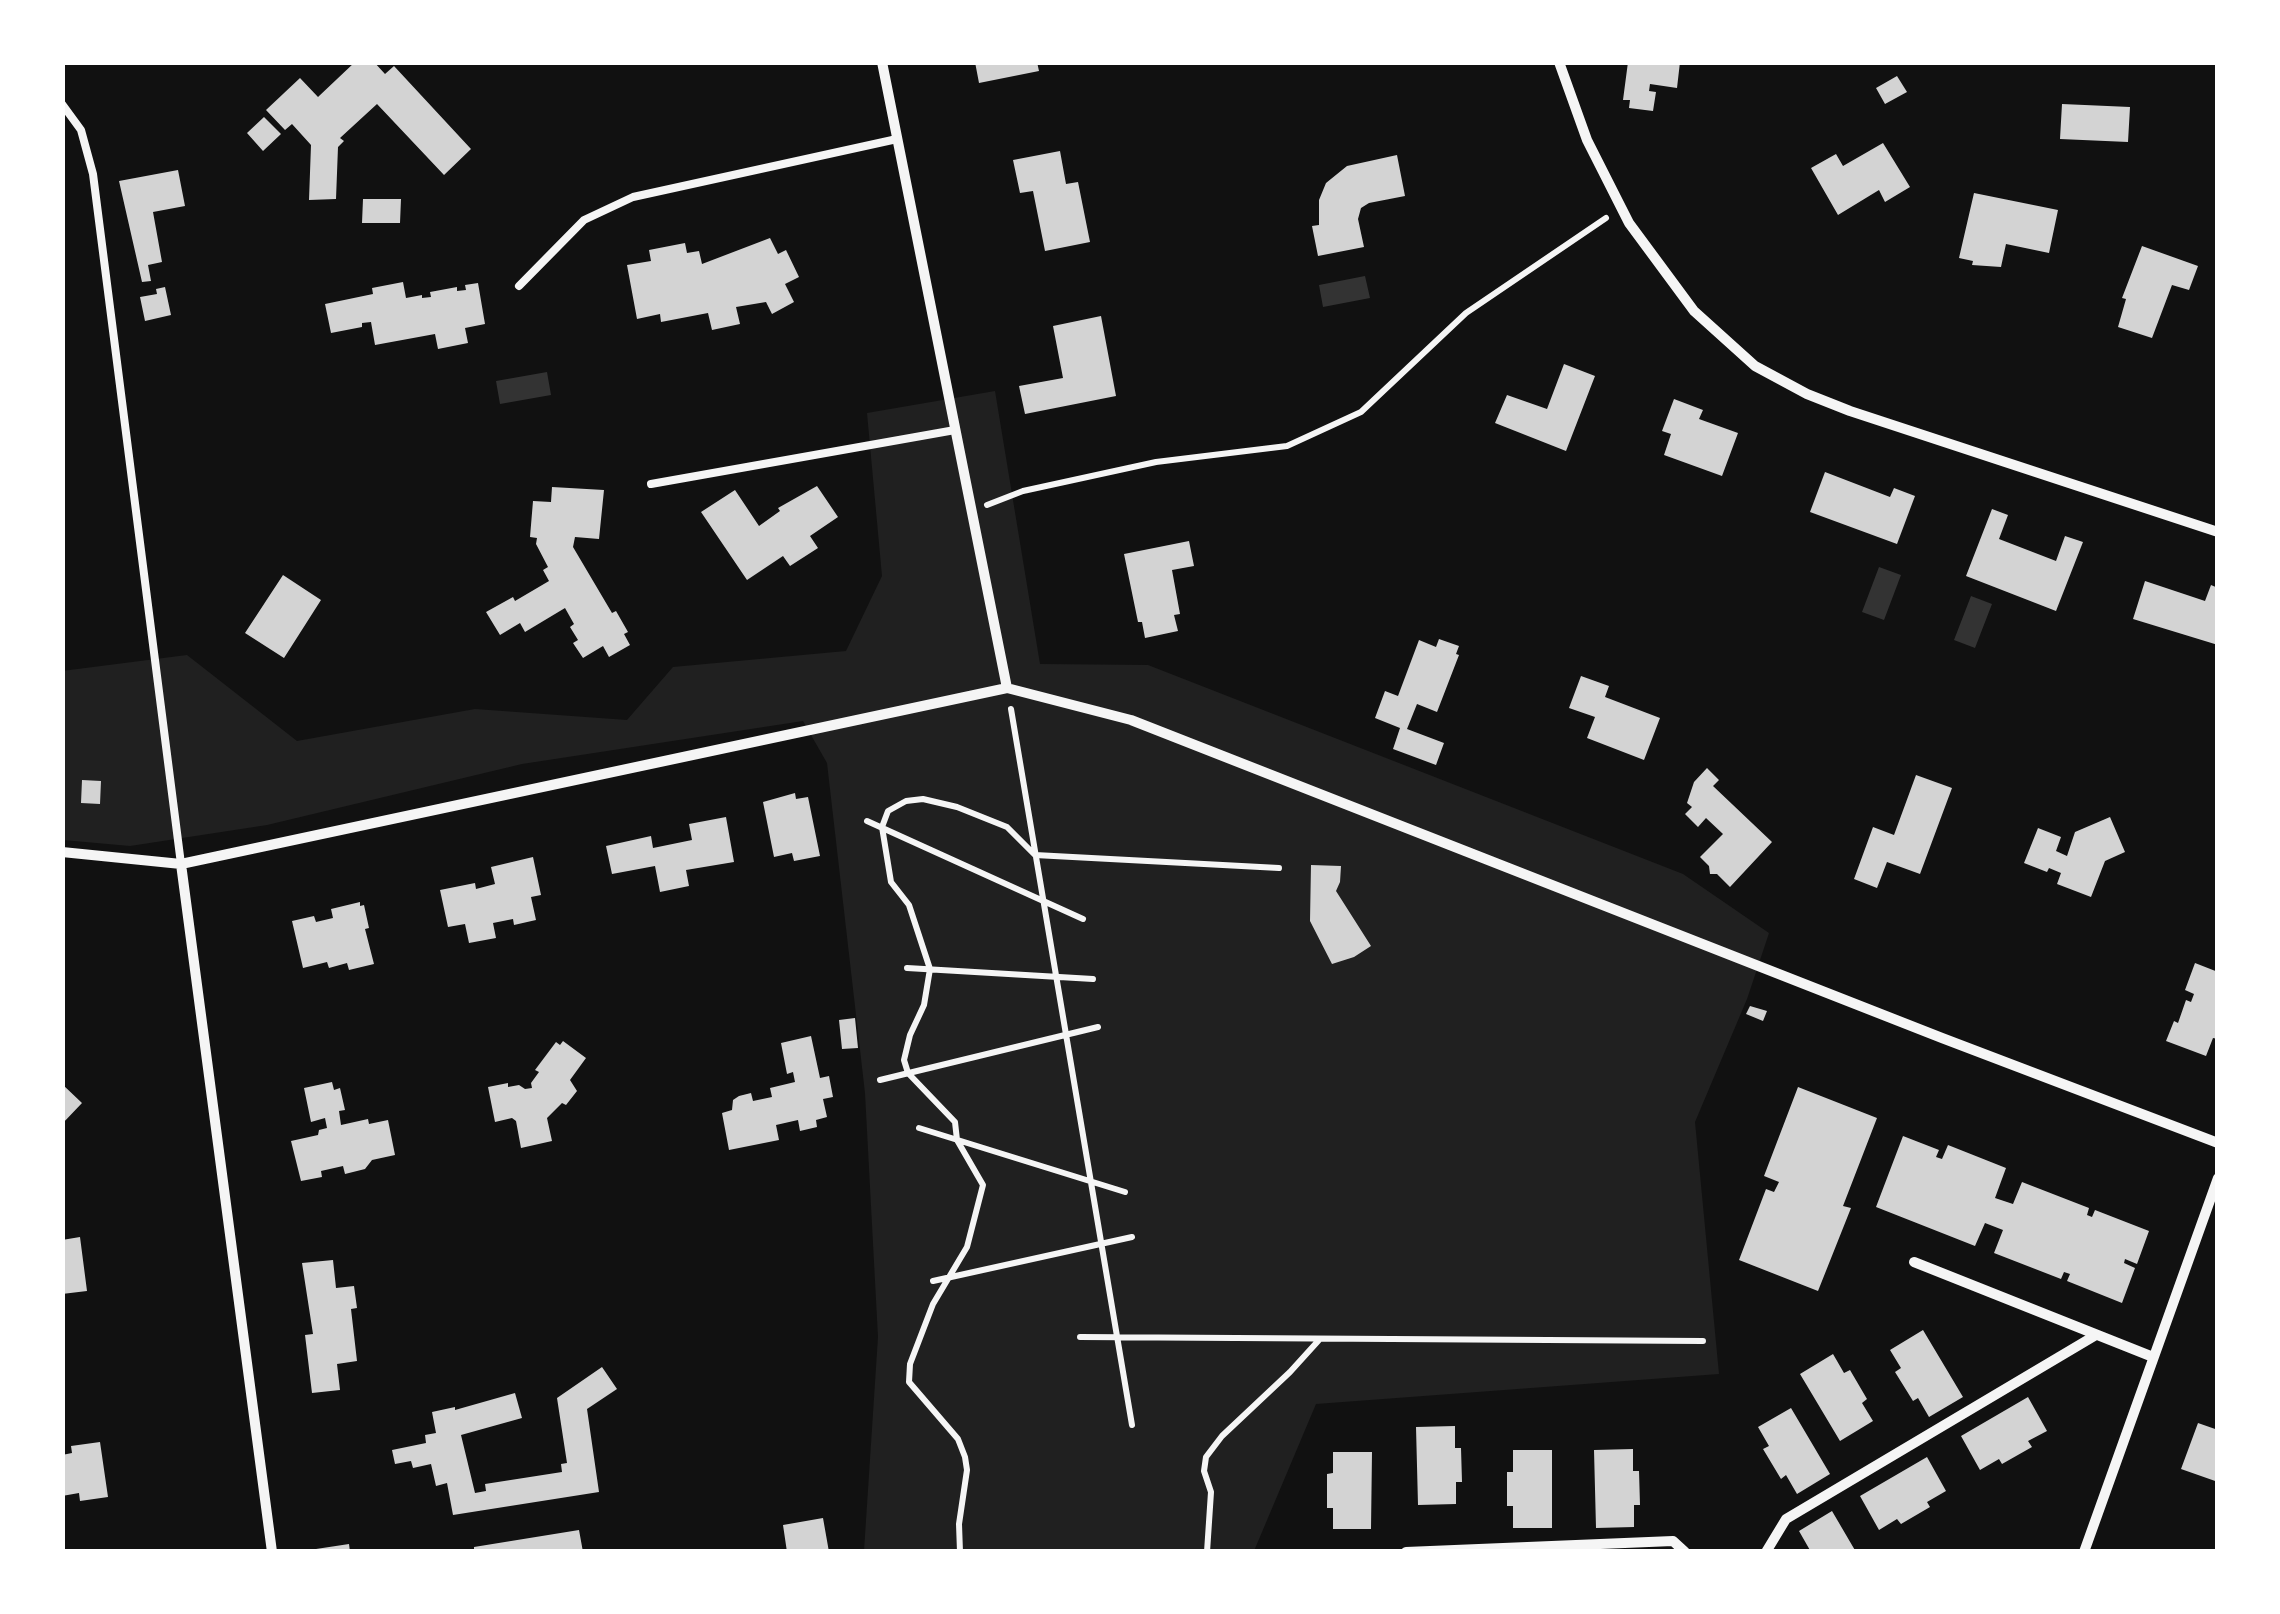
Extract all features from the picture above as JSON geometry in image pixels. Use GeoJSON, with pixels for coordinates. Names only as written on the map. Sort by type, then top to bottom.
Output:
{"type":"FeatureCollection","features":[{"type":"Feature","properties":{"kind":"street"},"geometry":{"type":"LineString","coordinates":[[882,62],[1007,688]]}},
{"type":"Feature","properties":{"kind":"street"},"geometry":{"type":"LineString","coordinates":[[1559,62],[1587,140],[1620,208],[1694,311],[1730,347],[1782,382],[1850,411],[2218,532]]}},
{"type":"Feature","properties":{"kind":"street"},"geometry":{"type":"LineString","coordinates":[[62,852],[181,864],[1007,688],[1132,720],[2218,1143]]}},
{"type":"Feature","properties":{"kind":"street"},"geometry":{"type":"LineString","coordinates":[[181,864],[272,1552]]}},
{"type":"Feature","properties":{"kind":"street"},"geometry":{"type":"LineString","coordinates":[[2084,1552],[2218,1178]]}},
{"type":"Feature","properties":{"kind":"street"},"geometry":{"type":"LineString","coordinates":[[1914,1262],[2153,1357]]}},
{"type":"Feature","properties":{"kind":"street"},"geometry":{"type":"LineString","coordinates":[[1766,1552],[1786,1519],[2096,1335]]}},
{"type":"Feature","properties":{"kind":"street"},"geometry":{"type":"LineString","coordinates":[[1406,1552],[1673,1541],[1684,1552]]}},
{"type":"Feature","properties":{"kind":"lane"},"geometry":{"type":"LineString","coordinates":[[62,104],[80,130],[93,174],[181,864]]}},
{"type":"Feature","properties":{"kind":"lane"},"geometry":{"type":"LineString","coordinates":[[519,286],[584,220],[633,197],[897,139]]}},
{"type":"Feature","properties":{"kind":"lane"},"geometry":{"type":"LineString","coordinates":[[651,484],[955,430]]}},
{"type":"Feature","properties":{"kind":"path"},"geometry":{"type":"LineString","coordinates":[[972,511],[1023,491],[1156,462],[1287,446],[1360,412],[1466,313],[1620,208]]}},
{"type":"Feature","properties":{"kind":"path"},"geometry":{"type":"LineString","coordinates":[[1007,688],[1132,1424]]}},
{"type":"Feature","properties":{"kind":"path"},"geometry":{"type":"LineString","coordinates":[[960,1552],[965,1457],[958,1439],[910,1382],[910,1364],[946,1278],[967,1247],[983,1185],[957,1140],[955,1122],[908,1073],[904,1060],[910,1035],[924,1006],[930,969],[909,905],[891,882],[882,827],[888,811],[924,798],[993,819],[1008,827],[1035,855],[1279,868]]}},
{"type":"Feature","properties":{"kind":"path"},"geometry":{"type":"LineString","coordinates":[[867,821],[1083,919]]}},
{"type":"Feature","properties":{"kind":"path"},"geometry":{"type":"LineString","coordinates":[[907,968],[1092,980]]}},
{"type":"Feature","properties":{"kind":"path"},"geometry":{"type":"LineString","coordinates":[[880,1080],[1098,1026]]}},
{"type":"Feature","properties":{"kind":"path"},"geometry":{"type":"LineString","coordinates":[[920,1128],[1125,1192]]}},
{"type":"Feature","properties":{"kind":"path"},"geometry":{"type":"LineString","coordinates":[[933,1281],[1132,1237]]}},
{"type":"Feature","properties":{"kind":"path"},"geometry":{"type":"LineString","coordinates":[[1080,1337],[1702,1341]]}},
{"type":"Feature","properties":{"kind":"path"},"geometry":{"type":"LineString","coordinates":[[1207,1552],[1211,1492],[1204,1471],[1206,1458],[1222,1436],[1320,1339]]}},
{"type":"Feature","properties":{"kind":"shaded area"},"geometry":{"type":"Polygon","coordinates":[[[1365,276],[1370,298],[1323,307],[1319,285],[1365,276]]]}},
{"type":"Feature","properties":{"kind":"shaded area"},"geometry":{"type":"Polygon","coordinates":[[[547,372],[551,395],[500,404],[496,381],[547,372]]]}},
{"type":"Feature","properties":{"kind":"shaded area"},"geometry":{"type":"Polygon","coordinates":[[[995,391],[1040,664],[1148,665],[1683,874],[1769,933],[1747,999],[1695,1122],[1719,1374],[1316,1404],[1254,1551],[864,1551],[878,1337],[865,1093],[827,763],[803,721],[522,764],[267,825],[130,846],[63,840],[62,671],[187,655],[297,741],[475,709],[627,720],[673,667],[846,651],[882,576],[867,413],[995,391]]]}},
{"type":"Feature","properties":{"kind":"shaded area"},"geometry":{"type":"Polygon","coordinates":[[[1879,567],[1901,575],[1884,620],[1862,612],[1879,567]]]}},
{"type":"Feature","properties":{"kind":"shaded area"},"geometry":{"type":"Polygon","coordinates":[[[1971,596],[1992,604],[1975,648],[1954,640],[1971,596]]]}},
{"type":"Feature","properties":{"kind":"building"},"geometry":{"type":"Polygon","coordinates":[[[355,62],[374,62],[385,74],[394,66],[471,149],[444,175],[377,104],[340,138],[344,141],[338,147],[336,199],[309,200],[311,145],[292,124],[285,130],[266,110],[300,78],[318,97],[355,62]]]}},
{"type":"Feature","properties":{"kind":"building"},"geometry":{"type":"Polygon","coordinates":[[[975,62],[1037,62],[1039,71],[979,83],[975,62]]]}},
{"type":"Feature","properties":{"kind":"building"},"geometry":{"type":"Polygon","coordinates":[[[1628,62],[1680,62],[1677,88],[1650,84],[1649,91],[1656,92],[1653,111],[1629,108],[1630,100],[1623,100],[1628,62]]]}},
{"type":"Feature","properties":{"kind":"building"},"geometry":{"type":"Polygon","coordinates":[[[1897,76],[1907,92],[1885,104],[1876,88],[1897,76]]]}},
{"type":"Feature","properties":{"kind":"building"},"geometry":{"type":"Polygon","coordinates":[[[2062,104],[2130,107],[2128,142],[2060,139],[2062,104]]]}},
{"type":"Feature","properties":{"kind":"building"},"geometry":{"type":"Polygon","coordinates":[[[264,117],[281,134],[263,151],[247,133],[264,117]]]}},
{"type":"Feature","properties":{"kind":"building"},"geometry":{"type":"Polygon","coordinates":[[[1883,143],[1910,187],[1885,202],[1879,190],[1838,215],[1811,168],[1836,154],[1843,166],[1883,143]]]}},
{"type":"Feature","properties":{"kind":"building"},"geometry":{"type":"Polygon","coordinates":[[[1060,151],[1066,184],[1078,182],[1090,242],[1045,251],[1033,191],[1020,193],[1013,160],[1060,151]]]}},
{"type":"Feature","properties":{"kind":"building"},"geometry":{"type":"Polygon","coordinates":[[[1397,155],[1405,196],[1361,208],[1358,219],[1364,247],[1318,256],[1312,226],[1319,225],[1319,200],[1326,183],[1347,166],[1397,155]]]}},
{"type":"Feature","properties":{"kind":"building"},"geometry":{"type":"Polygon","coordinates":[[[178,170],[185,206],[153,212],[162,262],[148,265],[151,281],[142,282],[119,181],[178,170]]]}},
{"type":"Feature","properties":{"kind":"building"},"geometry":{"type":"Polygon","coordinates":[[[1974,193],[2058,210],[2049,253],[2006,244],[2001,267],[1972,265],[1973,261],[1959,258],[1974,193]]]}},
{"type":"Feature","properties":{"kind":"building"},"geometry":{"type":"Polygon","coordinates":[[[363,199],[401,199],[400,223],[362,223],[363,199]]]}},
{"type":"Feature","properties":{"kind":"building"},"geometry":{"type":"Polygon","coordinates":[[[770,238],[778,254],[786,250],[799,277],[785,284],[794,302],[772,314],[766,302],[736,307],[740,324],[712,330],[708,313],[661,322],[660,314],[637,319],[627,265],[651,261],[649,250],[685,243],[687,253],[699,251],[702,264],[770,238]]]}},
{"type":"Feature","properties":{"kind":"building"},"geometry":{"type":"Polygon","coordinates":[[[2142,246],[2198,266],[2189,290],[2172,285],[2152,338],[2118,327],[2126,299],[2122,298],[2142,246]]]}},
{"type":"Feature","properties":{"kind":"building"},"geometry":{"type":"Polygon","coordinates":[[[403,282],[406,298],[431,297],[430,292],[457,287],[457,291],[466,290],[465,285],[478,283],[485,324],[465,328],[468,343],[438,349],[435,334],[375,345],[371,322],[331,333],[325,304],[373,294],[372,288],[403,282]]]}},
{"type":"Feature","properties":{"kind":"building"},"geometry":{"type":"Polygon","coordinates":[[[165,287],[171,315],[145,321],[140,297],[157,294],[156,289],[165,287]]]}},
{"type":"Feature","properties":{"kind":"building"},"geometry":{"type":"Polygon","coordinates":[[[1101,316],[1116,396],[1025,414],[1019,386],[1063,378],[1053,326],[1101,316]]]}},
{"type":"Feature","properties":{"kind":"building"},"geometry":{"type":"Polygon","coordinates":[[[1564,364],[1595,376],[1566,451],[1495,423],[1507,395],[1547,409],[1564,364]]]}},
{"type":"Feature","properties":{"kind":"building"},"geometry":{"type":"Polygon","coordinates":[[[1674,399],[1703,410],[1699,419],[1738,433],[1722,476],[1664,455],[1671,434],[1662,431],[1674,399]]]}},
{"type":"Feature","properties":{"kind":"building"},"geometry":{"type":"Polygon","coordinates":[[[1825,472],[1890,497],[1894,488],[1915,496],[1897,544],[1810,512],[1825,472]]]}},
{"type":"Feature","properties":{"kind":"building"},"geometry":{"type":"Polygon","coordinates":[[[817,486],[838,517],[810,536],[818,548],[790,566],[783,556],[747,580],[701,512],[735,490],[759,526],[780,511],[778,508],[817,486]]]}},
{"type":"Feature","properties":{"kind":"building"},"geometry":{"type":"Polygon","coordinates":[[[552,487],[604,490],[599,539],[575,537],[573,547],[612,613],[616,611],[628,632],[624,634],[630,645],[609,657],[603,646],[583,658],[573,643],[578,640],[565,608],[525,632],[520,623],[500,635],[486,612],[549,581],[537,538],[530,537],[533,501],[551,502],[552,487]]]}},
{"type":"Feature","properties":{"kind":"building"},"geometry":{"type":"Polygon","coordinates":[[[1992,509],[2008,515],[1999,539],[2056,561],[2065,536],[2083,542],[2056,611],[1966,576],[1992,509]]]}},
{"type":"Feature","properties":{"kind":"building"},"geometry":{"type":"Polygon","coordinates":[[[1189,541],[1194,566],[1172,570],[1180,614],[1174,615],[1178,631],[1145,638],[1124,554],[1189,541]]]}},
{"type":"Feature","properties":{"kind":"building"},"geometry":{"type":"Polygon","coordinates":[[[283,575],[321,600],[284,658],[245,633],[283,575]]]}},
{"type":"Feature","properties":{"kind":"building"},"geometry":{"type":"Polygon","coordinates":[[[2145,581],[2205,601],[2211,585],[2218,588],[2218,645],[2133,619],[2145,581]]]}},
{"type":"Feature","properties":{"kind":"building"},"geometry":{"type":"Polygon","coordinates":[[[1439,639],[1459,646],[1459,655],[1437,712],[1417,704],[1407,729],[1444,743],[1436,765],[1393,749],[1400,728],[1375,718],[1385,691],[1398,696],[1419,640],[1436,647],[1439,639]]]}},
{"type":"Feature","properties":{"kind":"building"},"geometry":{"type":"Polygon","coordinates":[[[1581,676],[1609,686],[1605,697],[1660,718],[1644,760],[1587,738],[1595,717],[1569,708],[1581,676]]]}},
{"type":"Feature","properties":{"kind":"building"},"geometry":{"type":"Polygon","coordinates":[[[1707,768],[1719,780],[1713,786],[1772,842],[1730,887],[1717,874],[1710,874],[1709,866],[1700,857],[1723,834],[1706,818],[1698,827],[1685,814],[1692,807],[1687,803],[1694,782],[1707,768]]]}},
{"type":"Feature","properties":{"kind":"building"},"geometry":{"type":"Polygon","coordinates":[[[1916,775],[1952,788],[1920,874],[1887,862],[1877,888],[1854,879],[1873,827],[1894,835],[1916,775]]]}},
{"type":"Feature","properties":{"kind":"building"},"geometry":{"type":"Polygon","coordinates":[[[82,780],[101,781],[100,804],[81,803],[82,780]]]}},
{"type":"Feature","properties":{"kind":"building"},"geometry":{"type":"Polygon","coordinates":[[[795,793],[796,799],[808,797],[820,856],[794,861],[792,853],[774,857],[763,802],[795,793]]]}},
{"type":"Feature","properties":{"kind":"building"},"geometry":{"type":"Polygon","coordinates":[[[726,817],[734,862],[686,870],[689,886],[660,892],[655,866],[612,874],[606,846],[651,836],[653,848],[692,840],[689,824],[726,817]]]}},
{"type":"Feature","properties":{"kind":"building"},"geometry":{"type":"Polygon","coordinates":[[[2110,817],[2125,852],[2105,861],[2091,897],[2057,884],[2061,873],[2024,863],[2038,828],[2061,837],[2056,851],[2067,856],[2075,832],[2110,817]]]}},
{"type":"Feature","properties":{"kind":"building"},"geometry":{"type":"Polygon","coordinates":[[[533,857],[541,895],[531,897],[536,920],[514,925],[513,919],[493,923],[496,938],[469,943],[465,924],[448,927],[440,890],[475,883],[476,889],[495,884],[491,867],[533,857]]]}},
{"type":"Feature","properties":{"kind":"building"},"geometry":{"type":"Polygon","coordinates":[[[1311,865],[1341,866],[1336,891],[1371,946],[1354,957],[1332,964],[1310,921],[1311,865]]]}},
{"type":"Feature","properties":{"kind":"building"},"geometry":{"type":"Polygon","coordinates":[[[360,902],[360,906],[364,905],[369,928],[365,929],[374,964],[349,970],[347,963],[329,968],[327,962],[303,968],[292,921],[314,916],[316,922],[333,918],[331,909],[360,902]]]}},
{"type":"Feature","properties":{"kind":"building"},"geometry":{"type":"Polygon","coordinates":[[[2195,963],[2218,972],[2218,1039],[2213,1038],[2206,1056],[2166,1041],[2186,1000],[2191,1002],[2194,994],[2185,990],[2195,963]]]}},
{"type":"Feature","properties":{"kind":"building"},"geometry":{"type":"Polygon","coordinates":[[[1750,1006],[1767,1011],[1763,1021],[1746,1014],[1750,1006]]]}},
{"type":"Feature","properties":{"kind":"building"},"geometry":{"type":"Polygon","coordinates":[[[855,1018],[858,1048],[842,1049],[839,1020],[855,1018]]]}},
{"type":"Feature","properties":{"kind":"building"},"geometry":{"type":"Polygon","coordinates":[[[811,1036],[820,1078],[829,1076],[833,1097],[823,1099],[827,1117],[816,1120],[817,1127],[800,1131],[798,1120],[776,1125],[779,1140],[729,1150],[722,1113],[732,1110],[733,1100],[739,1096],[751,1093],[753,1101],[772,1097],[770,1088],[795,1082],[793,1072],[787,1074],[781,1043],[811,1036]]]}},
{"type":"Feature","properties":{"kind":"building"},"geometry":{"type":"Polygon","coordinates":[[[563,1041],[586,1058],[570,1080],[577,1091],[566,1105],[562,1103],[547,1118],[552,1141],[521,1148],[516,1121],[512,1118],[495,1122],[488,1087],[508,1083],[508,1087],[532,1088],[539,1072],[535,1070],[556,1042],[560,1045],[563,1041]]]}},
{"type":"Feature","properties":{"kind":"building"},"geometry":{"type":"Polygon","coordinates":[[[332,1082],[334,1090],[340,1088],[345,1110],[339,1111],[341,1125],[368,1119],[369,1124],[388,1120],[395,1155],[372,1160],[365,1169],[345,1174],[343,1166],[321,1171],[322,1177],[301,1181],[291,1141],[318,1135],[319,1130],[327,1128],[325,1118],[311,1122],[304,1088],[332,1082]]]}},
{"type":"Feature","properties":{"kind":"building"},"geometry":{"type":"Polygon","coordinates":[[[62,1084],[82,1103],[62,1124],[62,1084]]]}},
{"type":"Feature","properties":{"kind":"building"},"geometry":{"type":"Polygon","coordinates":[[[1798,1087],[1877,1118],[1843,1206],[1851,1208],[1818,1291],[1739,1260],[1766,1189],[1774,1192],[1779,1182],[1764,1176],[1798,1087]]]}},
{"type":"Feature","properties":{"kind":"building"},"geometry":{"type":"Polygon","coordinates":[[[1903,1136],[1939,1150],[1936,1157],[1942,1159],[1948,1145],[2006,1168],[1995,1198],[2013,1204],[2022,1182],[2089,1208],[2087,1215],[2092,1217],[2095,1210],[2149,1231],[2137,1264],[2125,1259],[2124,1263],[2135,1268],[2122,1303],[2067,1281],[2070,1274],[2064,1272],[2061,1279],[1994,1253],[2003,1230],[1985,1223],[1975,1246],[1876,1207],[1903,1136]]]}},
{"type":"Feature","properties":{"kind":"building"},"geometry":{"type":"Polygon","coordinates":[[[80,1237],[87,1291],[62,1294],[62,1240],[80,1237]]]}},
{"type":"Feature","properties":{"kind":"building"},"geometry":{"type":"Polygon","coordinates":[[[333,1260],[336,1288],[354,1286],[357,1308],[351,1309],[357,1361],[337,1364],[340,1390],[312,1393],[305,1335],[313,1334],[302,1263],[333,1260]]]}},
{"type":"Feature","properties":{"kind":"building"},"geometry":{"type":"Polygon","coordinates":[[[1923,1330],[1963,1397],[1929,1417],[1918,1398],[1913,1401],[1895,1372],[1901,1368],[1890,1350],[1923,1330]]]}},
{"type":"Feature","properties":{"kind":"building"},"geometry":{"type":"Polygon","coordinates":[[[1833,1354],[1844,1373],[1850,1370],[1867,1399],[1862,1403],[1873,1421],[1840,1441],[1800,1374],[1833,1354]]]}},
{"type":"Feature","properties":{"kind":"building"},"geometry":{"type":"Polygon","coordinates":[[[602,1367],[617,1389],[587,1409],[599,1492],[453,1515],[447,1483],[436,1486],[431,1464],[413,1468],[411,1461],[395,1464],[392,1450],[426,1443],[425,1435],[436,1433],[432,1412],[455,1410],[515,1393],[522,1418],[461,1435],[475,1493],[486,1491],[485,1484],[562,1472],[561,1464],[567,1463],[557,1398],[602,1367]]]}},
{"type":"Feature","properties":{"kind":"building"},"geometry":{"type":"Polygon","coordinates":[[[2028,1397],[2047,1431],[2028,1441],[2032,1447],[2002,1464],[1999,1459],[1980,1470],[1961,1436],[2028,1397]]]}},
{"type":"Feature","properties":{"kind":"building"},"geometry":{"type":"Polygon","coordinates":[[[1791,1408],[1830,1474],[1797,1494],[1786,1475],[1781,1479],[1763,1449],[1769,1446],[1758,1427],[1791,1408]]]}},
{"type":"Feature","properties":{"kind":"building"},"geometry":{"type":"Polygon","coordinates":[[[2198,1423],[2218,1430],[2218,1482],[2181,1469],[2198,1423]]]}},
{"type":"Feature","properties":{"kind":"building"},"geometry":{"type":"Polygon","coordinates":[[[1455,1426],[1455,1448],[1461,1448],[1462,1482],[1456,1482],[1456,1504],[1418,1505],[1416,1427],[1455,1426]]]}},
{"type":"Feature","properties":{"kind":"building"},"geometry":{"type":"Polygon","coordinates":[[[100,1442],[108,1497],[80,1501],[79,1493],[62,1496],[62,1455],[72,1453],[71,1446],[100,1442]]]}},
{"type":"Feature","properties":{"kind":"building"},"geometry":{"type":"Polygon","coordinates":[[[1633,1449],[1633,1471],[1639,1471],[1640,1505],[1634,1505],[1634,1527],[1596,1528],[1594,1450],[1633,1449]]]}},
{"type":"Feature","properties":{"kind":"building"},"geometry":{"type":"Polygon","coordinates":[[[1513,1450],[1552,1450],[1552,1528],[1513,1528],[1513,1506],[1507,1506],[1507,1472],[1513,1472],[1513,1450]]]}},
{"type":"Feature","properties":{"kind":"building"},"geometry":{"type":"Polygon","coordinates":[[[1333,1452],[1372,1452],[1371,1529],[1333,1529],[1333,1508],[1327,1508],[1327,1474],[1333,1473],[1333,1452]]]}},
{"type":"Feature","properties":{"kind":"building"},"geometry":{"type":"Polygon","coordinates":[[[1927,1457],[1946,1491],[1927,1502],[1930,1507],[1901,1524],[1897,1519],[1879,1530],[1860,1496],[1927,1457]]]}},
{"type":"Feature","properties":{"kind":"building"},"geometry":{"type":"Polygon","coordinates":[[[1832,1511],[1856,1552],[1811,1552],[1799,1531],[1832,1511]]]}},
{"type":"Feature","properties":{"kind":"building"},"geometry":{"type":"Polygon","coordinates":[[[823,1518],[829,1552],[787,1552],[783,1525],[823,1518]]]}},
{"type":"Feature","properties":{"kind":"building"},"geometry":{"type":"Polygon","coordinates":[[[579,1530],[583,1552],[474,1552],[474,1547],[579,1530]]]}},
{"type":"Feature","properties":{"kind":"building"},"geometry":{"type":"Polygon","coordinates":[[[349,1544],[350,1552],[316,1552],[316,1549],[349,1544]]]}}]}
